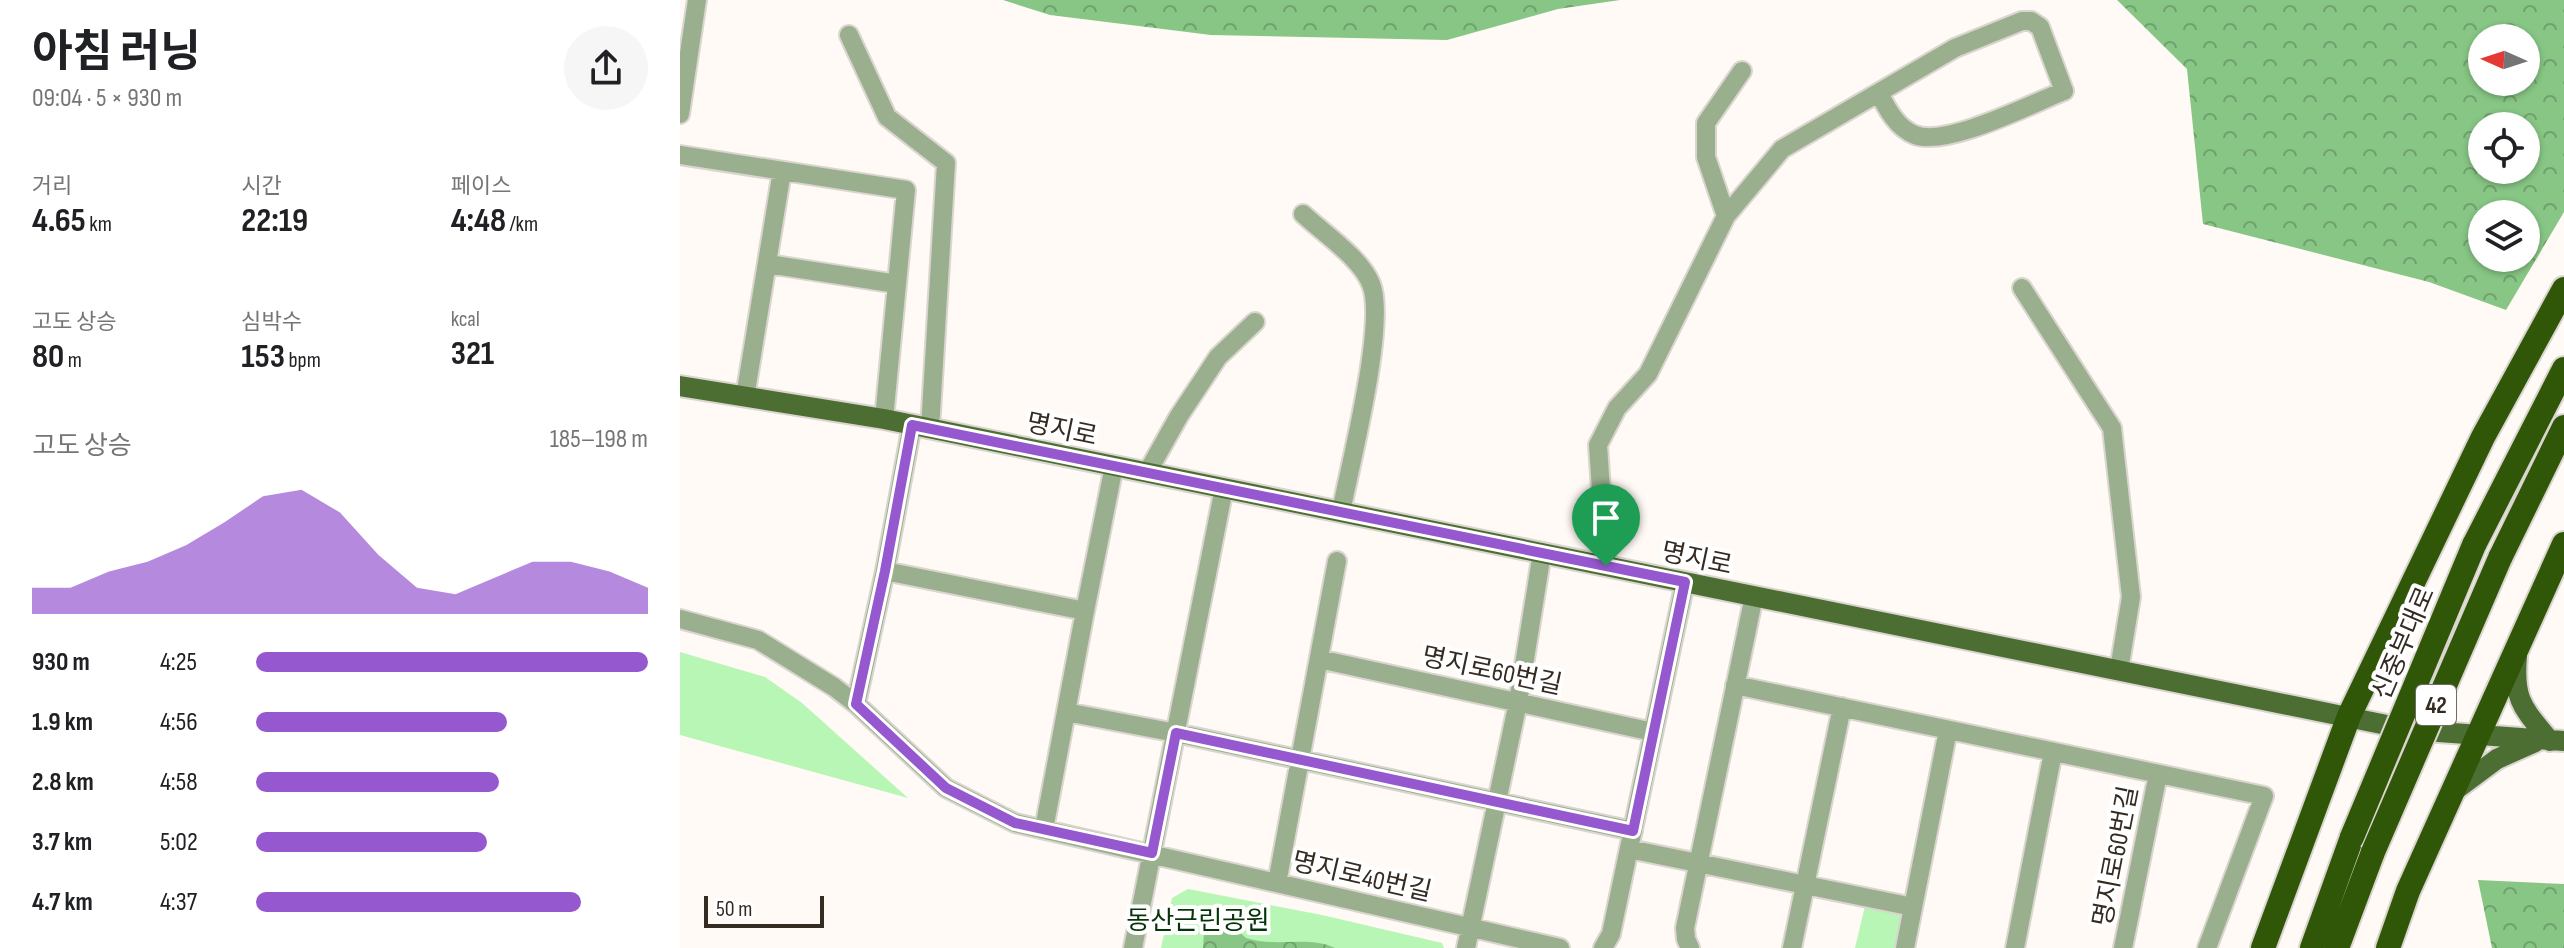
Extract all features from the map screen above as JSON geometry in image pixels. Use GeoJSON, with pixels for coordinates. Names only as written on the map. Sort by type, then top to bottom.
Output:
{"type":"FeatureCollection","features":[{"type":"Feature","properties":{"kind":"highway"},"geometry":{"type":"LineString","coordinates":[[2263,948],[2349,716],[2483,437],[2564,289]]}},
{"type":"Feature","properties":{"kind":"highway","name":"신중부대로"},"geometry":{"type":"LineString","coordinates":[[2312,948],[2352,837],[2474,545],[2564,369]]}},
{"type":"Feature","properties":{"kind":"highway","name":"42"},"geometry":{"type":"LineString","coordinates":[[2337,948],[2373,852],[2500,558],[2564,427]]}},
{"type":"Feature","properties":{"kind":"highway"},"geometry":{"type":"LineString","coordinates":[[2388,948],[2408,891],[2564,544]]}},
{"type":"Feature","properties":{"kind":"main road","name":"명지로"},"geometry":{"type":"LineString","coordinates":[[680,386],[884,419],[2411,730],[2551,741]]}},
{"type":"Feature","properties":{"kind":"main road"},"geometry":{"type":"LineString","coordinates":[[2451,794],[2497,759],[2551,741],[2521,705],[2516,690],[2518,645]]}},
{"type":"Feature","properties":{"kind":"street"},"geometry":{"type":"LineString","coordinates":[[680,114],[697,0]]}},
{"type":"Feature","properties":{"kind":"street"},"geometry":{"type":"LineString","coordinates":[[1606,566],[1598,445],[1617,408],[1648,374],[1726,216],[1782,149],[1955,48],[2022,21],[2031,21],[2040,27],[2064,91],[1964,131],[1928,138],[1913,134],[1897,122],[1879,93]]}},
{"type":"Feature","properties":{"kind":"street"},"geometry":{"type":"LineString","coordinates":[[849,35],[887,117],[946,163],[921,427],[856,704]]}},
{"type":"Feature","properties":{"kind":"street"},"geometry":{"type":"LineString","coordinates":[[1726,216],[1706,157],[1706,123],[1742,71]]}},
{"type":"Feature","properties":{"kind":"street"},"geometry":{"type":"LineString","coordinates":[[680,155],[906,190],[884,419]]}},
{"type":"Feature","properties":{"kind":"street"},"geometry":{"type":"LineString","coordinates":[[745,397],[782,171]]}},
{"type":"Feature","properties":{"kind":"street"},"geometry":{"type":"LineString","coordinates":[[1303,214],[1358,264],[1371,281],[1377,302],[1370,360],[1341,512]]}},
{"type":"Feature","properties":{"kind":"street"},"geometry":{"type":"LineString","coordinates":[[768,264],[897,284]]}},
{"type":"Feature","properties":{"kind":"street"},"geometry":{"type":"LineString","coordinates":[[2022,288],[2112,428],[2131,597],[2119,670]]}},
{"type":"Feature","properties":{"kind":"street"},"geometry":{"type":"LineString","coordinates":[[1147,473],[1179,416],[1218,357],[1255,322]]}},
{"type":"Feature","properties":{"kind":"street"},"geometry":{"type":"LineString","coordinates":[[1044,829],[1114,466]]}},
{"type":"Feature","properties":{"kind":"street"},"geometry":{"type":"LineString","coordinates":[[1133,948],[1224,488]]}},
{"type":"Feature","properties":{"kind":"street"},"geometry":{"type":"LineString","coordinates":[[1466,948],[1518,702],[1542,553]]}},
{"type":"Feature","properties":{"kind":"street"},"geometry":{"type":"LineString","coordinates":[[1277,883],[1337,561]]}},
{"type":"Feature","properties":{"kind":"street"},"geometry":{"type":"LineString","coordinates":[[885,571],[1085,611]]}},
{"type":"Feature","properties":{"kind":"street"},"geometry":{"type":"LineString","coordinates":[[1603,948],[1611,934],[1685,582]]}},
{"type":"Feature","properties":{"kind":"street"},"geometry":{"type":"LineString","coordinates":[[1690,948],[1685,928],[1754,596]]}},
{"type":"Feature","properties":{"kind":"street","name":"명지로40번길"},"geometry":{"type":"LineString","coordinates":[[680,619],[758,640],[856,704],[946,788],[1015,823],[1560,948]]}},
{"type":"Feature","properties":{"kind":"street","name":"명지로60번길"},"geometry":{"type":"LineString","coordinates":[[1319,659],[1653,732]]}},
{"type":"Feature","properties":{"kind":"street","name":"명지로60번길"},"geometry":{"type":"LineString","coordinates":[[1735,685],[2264,796],[2207,948]]}},
{"type":"Feature","properties":{"kind":"street"},"geometry":{"type":"LineString","coordinates":[[1792,948],[1842,707]]}},
{"type":"Feature","properties":{"kind":"street"},"geometry":{"type":"LineString","coordinates":[[1066,712],[1498,802],[1631,840],[1698,863],[1913,907]]}},
{"type":"Feature","properties":{"kind":"street"},"geometry":{"type":"LineString","coordinates":[[1905,948],[1948,730]]}},
{"type":"Feature","properties":{"kind":"street"},"geometry":{"type":"LineString","coordinates":[[2015,948],[2053,752]]}},
{"type":"Feature","properties":{"kind":"street","name":"명지로60번길"},"geometry":{"type":"LineString","coordinates":[[2123,948],[2158,774]]}},
{"type":"Feature","properties":{"kind":"green space"},"geometry":{"type":"Polygon","coordinates":[[[1003,0],[1620,0],[1558,9],[1447,40],[1211,35],[1050,15],[1003,0]]]}},
{"type":"Feature","properties":{"kind":"green space"},"geometry":{"type":"Polygon","coordinates":[[[2117,0],[2564,0],[2564,212],[2540,253],[2540,200],[2468,200],[2468,272],[2528,272],[2506,310],[2429,282],[2203,224],[2187,69],[2117,0]]]}},
{"type":"Feature","properties":{"kind":"green space"},"geometry":{"type":"Polygon","coordinates":[[[680,652],[765,677],[802,703],[908,798],[680,735],[680,652]]]}},
{"type":"Feature","properties":{"kind":"green space"},"geometry":{"type":"Polygon","coordinates":[[[2478,880],[2564,884],[2564,948],[2492,948],[2478,880]]]}},
{"type":"Feature","properties":{"kind":"green space","name":"동산근린공원"},"geometry":{"type":"Polygon","coordinates":[[[1188,889],[1322,915],[1442,943],[1444,948],[1161,948],[1172,898],[1188,889]]]}},
{"type":"Feature","properties":{"kind":"green space"},"geometry":{"type":"Polygon","coordinates":[[[1865,906],[1904,911],[1895,948],[1855,948],[1865,906]]]}},
{"type":"Feature","properties":{"kind":"green space"},"geometry":{"type":"Polygon","coordinates":[[[1232,924],[1246,938],[1257,941],[1314,942],[1335,948],[1203,948],[1204,932],[1232,924]]]}},
{"type":"Feature","properties":{"kind":"route"},"geometry":{"type":"LineString","coordinates":[[912,425],[1606,566],[1685,582],[1633,831],[1176,733],[1152,853],[1015,823],[946,788],[856,704],[912,425]]}}]}
